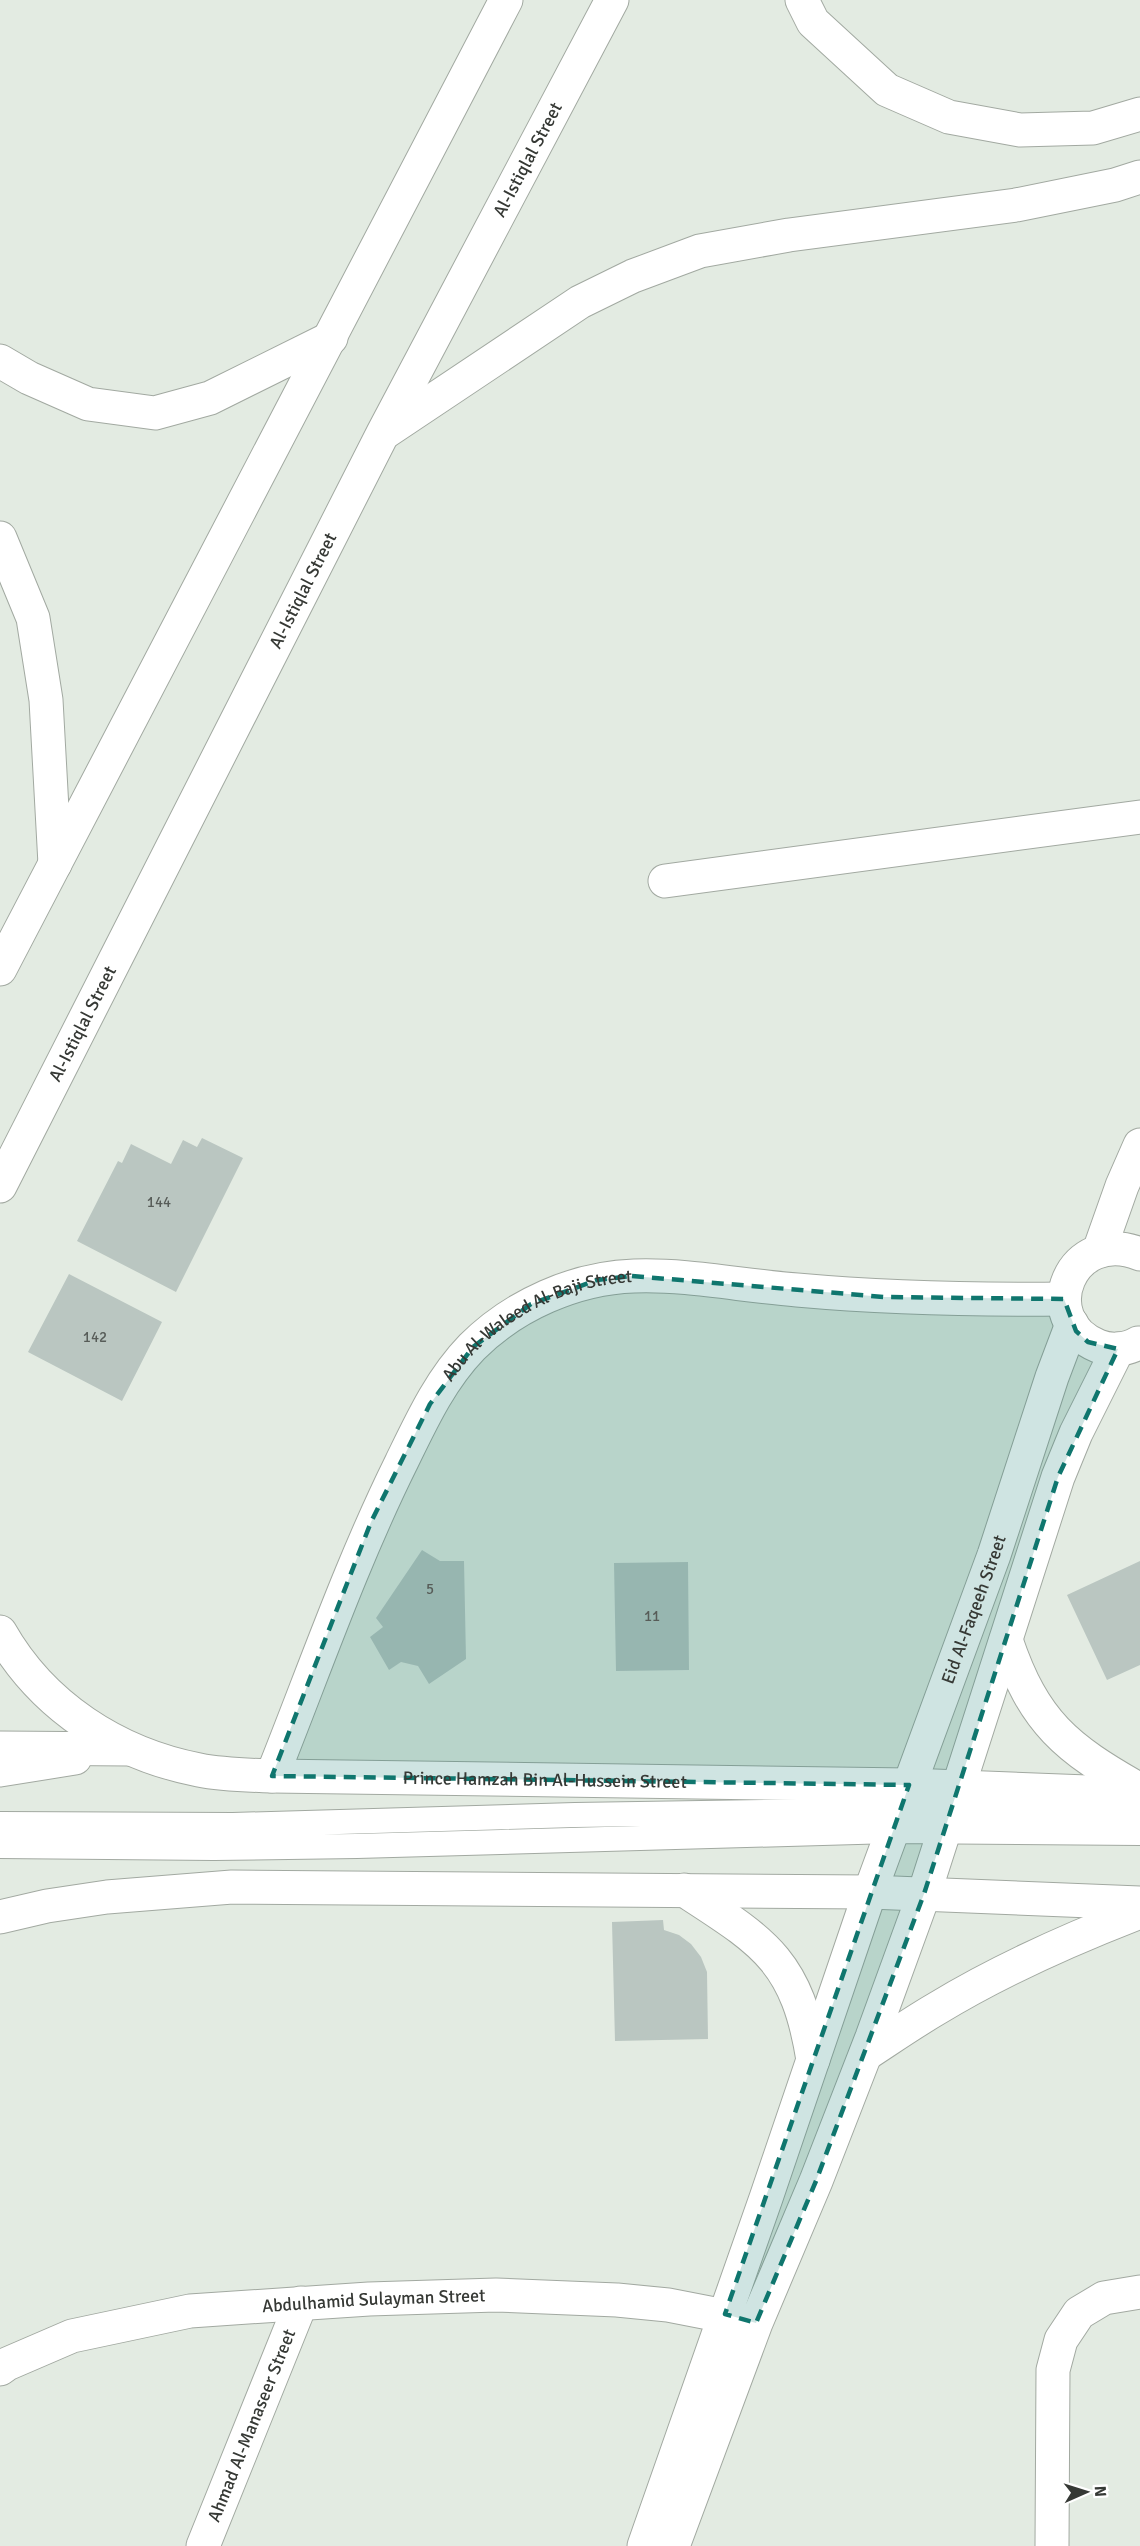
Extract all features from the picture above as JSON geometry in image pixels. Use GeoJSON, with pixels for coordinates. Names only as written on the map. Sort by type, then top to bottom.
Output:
{"type":"FeatureCollection","features":[{"type":"Feature","properties":{"kind":"main road"},"geometry":{"type":"LineString","coordinates":[[0,969],[506,0]]}},
{"type":"Feature","properties":{"kind":"main road","name":"Al-Istiqlal Street"},"geometry":{"type":"LineString","coordinates":[[0,1186],[383,433],[612,0]]}},
{"type":"Feature","properties":{"kind":"main road"},"geometry":{"type":"LineString","coordinates":[[802,0],[813,22],[887,90],[949,117],[1020,130],[1093,128],[1140,114]]}},
{"type":"Feature","properties":{"kind":"main road"},"geometry":{"type":"LineString","coordinates":[[383,433],[580,302],[633,276],[700,251],[789,235],[1016,205],[1115,185],[1140,177]]}},
{"type":"Feature","properties":{"kind":"main road"},"geometry":{"type":"LineString","coordinates":[[0,361],[29,378],[88,404],[155,413],[210,398],[331,338]]}},
{"type":"Feature","properties":{"kind":"main road"},"geometry":{"type":"LineString","coordinates":[[0,538],[33,618],[46,700],[55,864]]}},
{"type":"Feature","properties":{"kind":"main road"},"geometry":{"type":"LineString","coordinates":[[665,880],[1140,817]]}},
{"type":"Feature","properties":{"kind":"main road"},"geometry":{"type":"LineString","coordinates":[[1099,1251],[1122,1186],[1140,1145]]}},
{"type":"Feature","properties":{"kind":"main road"},"geometry":{"type":"LineString","coordinates":[[1099,1251],[1112,1247],[1128,1249],[1140,1254]]}},
{"type":"Feature","properties":{"kind":"main road","name":"Eid Al-Faqeeh Street"},"geometry":{"type":"LineString","coordinates":[[644,2546],[870,1892],[994,1555],[1052,1377],[1068,1312],[1066,1285],[1072,1271],[1083,1259],[1099,1251]]}},
{"type":"Feature","properties":{"kind":"main road","name":"Abu Al-Waleed Al-Baji Street"},"geometry":{"type":"LineString","coordinates":[[272,1776],[371,1522],[430,1404],[449,1374],[473,1347],[501,1323],[531,1304],[563,1290],[597,1280],[632,1276],[667,1276],[794,1290],[884,1297],[974,1300],[1068,1312]]}},
{"type":"Feature","properties":{"kind":"main road"},"geometry":{"type":"LineString","coordinates":[[1068,1312],[1088,1342],[1103,1348],[1129,1346]]}},
{"type":"Feature","properties":{"kind":"main road","name":"Eid Al-Faqeeh Street"},"geometry":{"type":"LineString","coordinates":[[673,2546],[756,2323],[866,2054],[924,1894],[1058,1477],[1081,1422],[1129,1346]]}},
{"type":"Feature","properties":{"kind":"main road"},"geometry":{"type":"LineString","coordinates":[[994,1555],[1031,1563]]}},
{"type":"Feature","properties":{"kind":"main road","name":"Prince Hamzah Bin Al-Hussein Street"},"geometry":{"type":"LineString","coordinates":[[0,1632],[11,1651],[38,1685],[60,1705],[98,1733],[164,1762],[200,1770],[272,1776],[900,1809],[951,1809],[1140,1792]]}},
{"type":"Feature","properties":{"kind":"main road"},"geometry":{"type":"LineString","coordinates":[[1006,1640],[1017,1673],[1033,1703],[1054,1730],[1080,1754],[1140,1792]]}},
{"type":"Feature","properties":{"kind":"main road"},"geometry":{"type":"LineString","coordinates":[[0,1748],[130,1749]]}},
{"type":"Feature","properties":{"kind":"main road"},"geometry":{"type":"LineString","coordinates":[[0,1770],[130,1749]]}},
{"type":"Feature","properties":{"kind":"main road"},"geometry":{"type":"LineString","coordinates":[[0,1917],[107,1896],[232,1887],[870,1892],[1140,1903]]}},
{"type":"Feature","properties":{"kind":"main road"},"geometry":{"type":"LineString","coordinates":[[684,1890],[753,1936],[773,1956],[789,1980],[801,2005],[813,2060]]}},
{"type":"Feature","properties":{"kind":"main road"},"geometry":{"type":"LineString","coordinates":[[866,2054],[935,2009],[1009,1968],[1140,1912]]}},
{"type":"Feature","properties":{"kind":"main road"},"geometry":{"type":"LineString","coordinates":[[1052,2546],[1053,2370],[1061,2340],[1079,2313],[1104,2298],[1140,2292]]}},
{"type":"Feature","properties":{"kind":"main road","name":"Abdulhamid Sulayman Street"},"geometry":{"type":"LineString","coordinates":[[0,2369],[7,2364],[83,2334],[190,2311],[302,2303],[496,2295],[668,2304],[725,2314],[756,2323]]}},
{"type":"Feature","properties":{"kind":"main road","name":"Ahmad Al-Manaseer Street"},"geometry":{"type":"LineString","coordinates":[[203,2546],[302,2303]]}},
{"type":"Feature","properties":{"kind":"lane"},"geometry":{"type":"LineString","coordinates":[[0,1846],[214,1848],[357,1846],[900,1809]]}},
{"type":"Feature","properties":{"kind":"lane"},"geometry":{"type":"LineString","coordinates":[[0,1824],[233,1825],[574,1815],[900,1809],[1140,1813]]}},
{"type":"Feature","properties":{"kind":"lane"},"geometry":{"type":"LineString","coordinates":[[951,1809],[1140,1833]]}},
{"type":"Feature","properties":{"kind":"highlighted area"},"geometry":{"type":"Polygon","coordinates":[[[632,1276],[884,1297],[1064,1299],[1076,1331],[1088,1342],[1118,1349],[1058,1477],[924,1894],[816,2181],[756,2323],[725,2314],[909,1785],[272,1776],[371,1522],[430,1404],[473,1347],[531,1304],[597,1280],[632,1276]]]}},
{"type":"Feature","properties":{"kind":"building"},"geometry":{"type":"Polygon","coordinates":[[[202,1138],[243,1158],[176,1292],[77,1241],[118,1161],[122,1163],[131,1144],[171,1164],[183,1140],[197,1147],[202,1138]]]}},
{"type":"Feature","properties":{"kind":"building"},"geometry":{"type":"Polygon","coordinates":[[[69,1274],[162,1322],[122,1401],[28,1352],[69,1274]]]}},
{"type":"Feature","properties":{"kind":"building"},"geometry":{"type":"Polygon","coordinates":[[[422,1550],[440,1561],[464,1561],[466,1659],[429,1684],[418,1666],[401,1662],[389,1670],[370,1637],[383,1627],[376,1618],[422,1550]]]}},
{"type":"Feature","properties":{"kind":"building"},"geometry":{"type":"Polygon","coordinates":[[[1140,1561],[1140,1665],[1107,1680],[1067,1595],[1140,1561]]]}},
{"type":"Feature","properties":{"kind":"building"},"geometry":{"type":"Polygon","coordinates":[[[688,1562],[689,1670],[616,1671],[614,1563],[688,1562]]]}},
{"type":"Feature","properties":{"kind":"building"},"geometry":{"type":"Polygon","coordinates":[[[663,1920],[664,1930],[679,1935],[691,1944],[701,1957],[707,1972],[708,2039],[615,2041],[612,1922],[663,1920]]]}}]}
